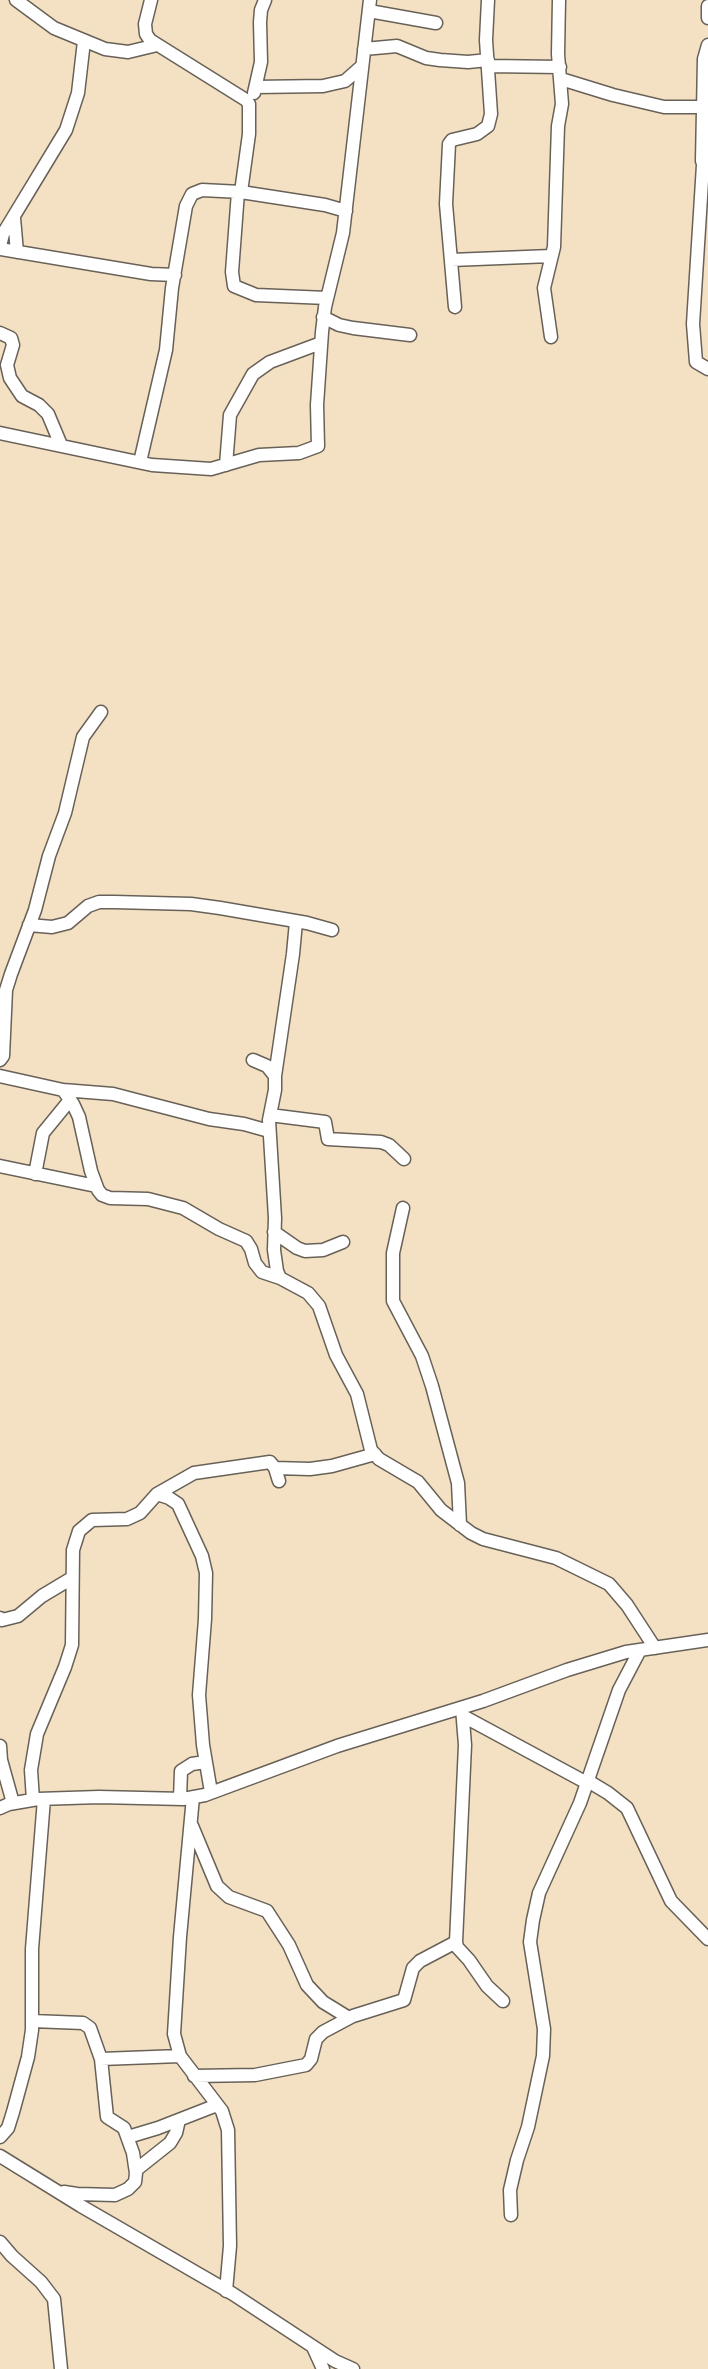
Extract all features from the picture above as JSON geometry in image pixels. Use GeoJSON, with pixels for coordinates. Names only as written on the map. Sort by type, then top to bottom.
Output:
{"type":"FeatureCollection","features":[{"type":"Feature","properties":{"kind":"street"},"geometry":{"type":"LineString","coordinates":[[15,0],[54,28],[105,49],[128,52],[157,45]]}},
{"type":"Feature","properties":{"kind":"street"},"geometry":{"type":"LineString","coordinates":[[151,0],[145,24],[146,34],[157,45],[249,104]]}},
{"type":"Feature","properties":{"kind":"street"},"geometry":{"type":"LineString","coordinates":[[266,0],[261,10],[261,62],[256,87],[249,104],[249,134],[240,192],[232,272],[234,286],[256,295],[327,298]]}},
{"type":"Feature","properties":{"kind":"street"},"geometry":{"type":"LineString","coordinates":[[455,307],[447,204],[449,144],[453,140],[477,135],[488,126],[491,114],[486,21],[488,0]]}},
{"type":"Feature","properties":{"kind":"street"},"geometry":{"type":"LineString","coordinates":[[551,337],[544,288],[554,247],[558,126],[562,104],[559,0]]}},
{"type":"Feature","properties":{"kind":"street"},"geometry":{"type":"LineString","coordinates":[[0,433],[140,462],[211,469],[259,455],[299,453],[318,446],[317,405],[324,317],[343,233],[370,5],[436,23]]}},
{"type":"Feature","properties":{"kind":"street"},"geometry":{"type":"LineString","coordinates":[[708,6],[708,18]]}},
{"type":"Feature","properties":{"kind":"street"},"geometry":{"type":"LineString","coordinates":[[84,41],[78,93],[66,130],[3,234],[0,248],[150,274],[175,274]]}},
{"type":"Feature","properties":{"kind":"street"},"geometry":{"type":"LineString","coordinates":[[708,45],[704,59],[705,168],[694,332],[696,362],[708,369]]}},
{"type":"Feature","properties":{"kind":"street"},"geometry":{"type":"LineString","coordinates":[[364,49],[397,46],[426,58],[488,63],[560,73],[613,96],[664,106],[704,104]]}},
{"type":"Feature","properties":{"kind":"street"},"geometry":{"type":"LineString","coordinates":[[256,87],[323,86],[345,81],[362,66]]}},
{"type":"Feature","properties":{"kind":"street"},"geometry":{"type":"LineString","coordinates":[[140,462],[166,350],[175,274],[188,199],[196,191],[202,190],[240,192],[325,205],[346,211]]}},
{"type":"Feature","properties":{"kind":"street"},"geometry":{"type":"LineString","coordinates":[[14,218],[17,252]]}},
{"type":"Feature","properties":{"kind":"street"},"geometry":{"type":"LineString","coordinates":[[451,260],[551,256]]}},
{"type":"Feature","properties":{"kind":"street"},"geometry":{"type":"LineString","coordinates":[[324,317],[339,325],[353,328],[410,335]]}},
{"type":"Feature","properties":{"kind":"street"},"geometry":{"type":"LineString","coordinates":[[0,333],[11,338],[13,345],[7,365],[10,378],[22,396],[39,405],[48,414],[61,445]]}},
{"type":"Feature","properties":{"kind":"street"},"geometry":{"type":"LineString","coordinates":[[226,465],[230,415],[253,374],[270,362],[321,343]]}},
{"type":"Feature","properties":{"kind":"street"},"geometry":{"type":"LineString","coordinates":[[0,1060],[4,1048],[6,990],[35,910],[49,856],[65,813],[83,737],[101,712]]}},
{"type":"Feature","properties":{"kind":"street"},"geometry":{"type":"LineString","coordinates":[[29,925],[52,927],[68,923],[88,906],[99,902],[191,904],[332,930]]}},
{"type":"Feature","properties":{"kind":"street"},"geometry":{"type":"LineString","coordinates":[[280,1278],[275,1264],[269,1131],[296,922]]}},
{"type":"Feature","properties":{"kind":"street"},"geometry":{"type":"LineString","coordinates":[[0,989],[9,962],[21,946]]}},
{"type":"Feature","properties":{"kind":"street"},"geometry":{"type":"LineString","coordinates":[[253,1060],[267,1066],[275,1076]]}},
{"type":"Feature","properties":{"kind":"street"},"geometry":{"type":"LineString","coordinates":[[0,1076],[66,1095],[112,1094],[209,1119],[244,1124],[269,1131]]}},
{"type":"Feature","properties":{"kind":"street"},"geometry":{"type":"LineString","coordinates":[[36,1174],[44,1133],[66,1095]]}},
{"type":"Feature","properties":{"kind":"street"},"geometry":{"type":"LineString","coordinates":[[66,1095],[79,1117],[96,1186],[102,1195],[110,1198],[148,1199],[183,1208],[219,1230],[246,1241],[261,1272],[280,1278],[308,1293],[319,1306],[336,1355],[357,1394],[368,1443],[379,1459],[418,1482],[441,1510],[483,1539],[556,1558],[609,1584],[627,1605],[655,1648]]}},
{"type":"Feature","properties":{"kind":"street"},"geometry":{"type":"LineString","coordinates":[[270,1115],[325,1122],[328,1139],[381,1142],[389,1145],[404,1159]]}},
{"type":"Feature","properties":{"kind":"street"},"geometry":{"type":"LineString","coordinates":[[0,1166],[96,1186]]}},
{"type":"Feature","properties":{"kind":"street"},"geometry":{"type":"LineString","coordinates":[[403,1208],[393,1253],[393,1301],[422,1356],[432,1386],[458,1484],[460,1525]]}},
{"type":"Feature","properties":{"kind":"street"},"geometry":{"type":"LineString","coordinates":[[274,1232],[304,1251],[323,1250],[343,1242]]}},
{"type":"Feature","properties":{"kind":"street"},"geometry":{"type":"LineString","coordinates":[[275,1468],[310,1469],[332,1466],[375,1454]]}},
{"type":"Feature","properties":{"kind":"street"},"geometry":{"type":"LineString","coordinates":[[0,2137],[8,2128],[28,2057],[32,2021],[32,1948],[38,1799],[31,1770],[37,1734],[72,1645],[73,1550],[79,1531],[84,1524],[92,1520],[127,1518],[140,1513],[156,1494],[194,1473],[270,1462],[275,1468],[279,1481]]}},
{"type":"Feature","properties":{"kind":"street"},"geometry":{"type":"LineString","coordinates":[[156,1494],[178,1504],[202,1556],[206,1573],[199,1695],[205,1762],[212,1792]]}},
{"type":"Feature","properties":{"kind":"street"},"geometry":{"type":"LineString","coordinates":[[0,1618],[2,1620],[18,1616],[42,1596],[72,1578]]}},
{"type":"Feature","properties":{"kind":"street"},"geometry":{"type":"LineString","coordinates":[[0,1808],[13,1803],[38,1799],[99,1797],[180,1799],[193,1797],[338,1746],[463,1712],[567,1670],[640,1650],[708,1640]]}},
{"type":"Feature","properties":{"kind":"street"},"geometry":{"type":"LineString","coordinates":[[512,2215],[510,2190],[528,2127],[543,2056],[544,2029],[530,1950],[539,1893],[588,1782],[620,1690],[640,1650]]}},
{"type":"Feature","properties":{"kind":"street"},"geometry":{"type":"LineString","coordinates":[[463,1712],[608,1793],[627,1808],[671,1901],[708,1939]]}},
{"type":"Feature","properties":{"kind":"street"},"geometry":{"type":"LineString","coordinates":[[463,1712],[465,1745],[456,1941],[457,1947],[487,1986],[503,2001]]}},
{"type":"Feature","properties":{"kind":"street"},"geometry":{"type":"LineString","coordinates":[[0,1746],[1,1760],[13,1803]]}},
{"type":"Feature","properties":{"kind":"street"},"geometry":{"type":"LineString","coordinates":[[180,1799],[181,1771],[192,1764],[205,1762]]}},
{"type":"Feature","properties":{"kind":"street"},"geometry":{"type":"LineString","coordinates":[[193,1797],[174,2034],[180,2056],[222,2111],[228,2130],[230,2246],[226,2291]]}},
{"type":"Feature","properties":{"kind":"street"},"geometry":{"type":"LineString","coordinates":[[191,1825],[217,1886],[229,1897],[267,1911],[289,1946],[307,1985],[323,2002],[349,2018]]}},
{"type":"Feature","properties":{"kind":"street"},"geometry":{"type":"LineString","coordinates":[[194,2076],[255,2075],[306,2065],[311,2059],[316,2039],[323,2032],[349,2018],[404,2000],[414,1968],[420,1961],[456,1941]]}},
{"type":"Feature","properties":{"kind":"street"},"geometry":{"type":"LineString","coordinates":[[32,2021],[83,2023],[90,2028],[101,2059],[107,2116],[124,2128],[136,2170],[135,2182],[128,2189],[115,2195],[77,2194],[56,2190]]}},
{"type":"Feature","properties":{"kind":"street"},"geometry":{"type":"LineString","coordinates":[[101,2059],[180,2056]]}},
{"type":"Feature","properties":{"kind":"street"},"geometry":{"type":"LineString","coordinates":[[128,2137],[218,2105]]}},
{"type":"Feature","properties":{"kind":"street"},"geometry":{"type":"LineString","coordinates":[[136,2170],[170,2143],[176,2133],[179,2120]]}},
{"type":"Feature","properties":{"kind":"street"},"geometry":{"type":"LineString","coordinates":[[0,2156],[352,2369]]}},
{"type":"Feature","properties":{"kind":"street"},"geometry":{"type":"LineString","coordinates":[[0,2242],[41,2282],[54,2299],[61,2369]]}},
{"type":"Feature","properties":{"kind":"street"},"geometry":{"type":"LineString","coordinates":[[313,2347],[323,2369]]}}]}
